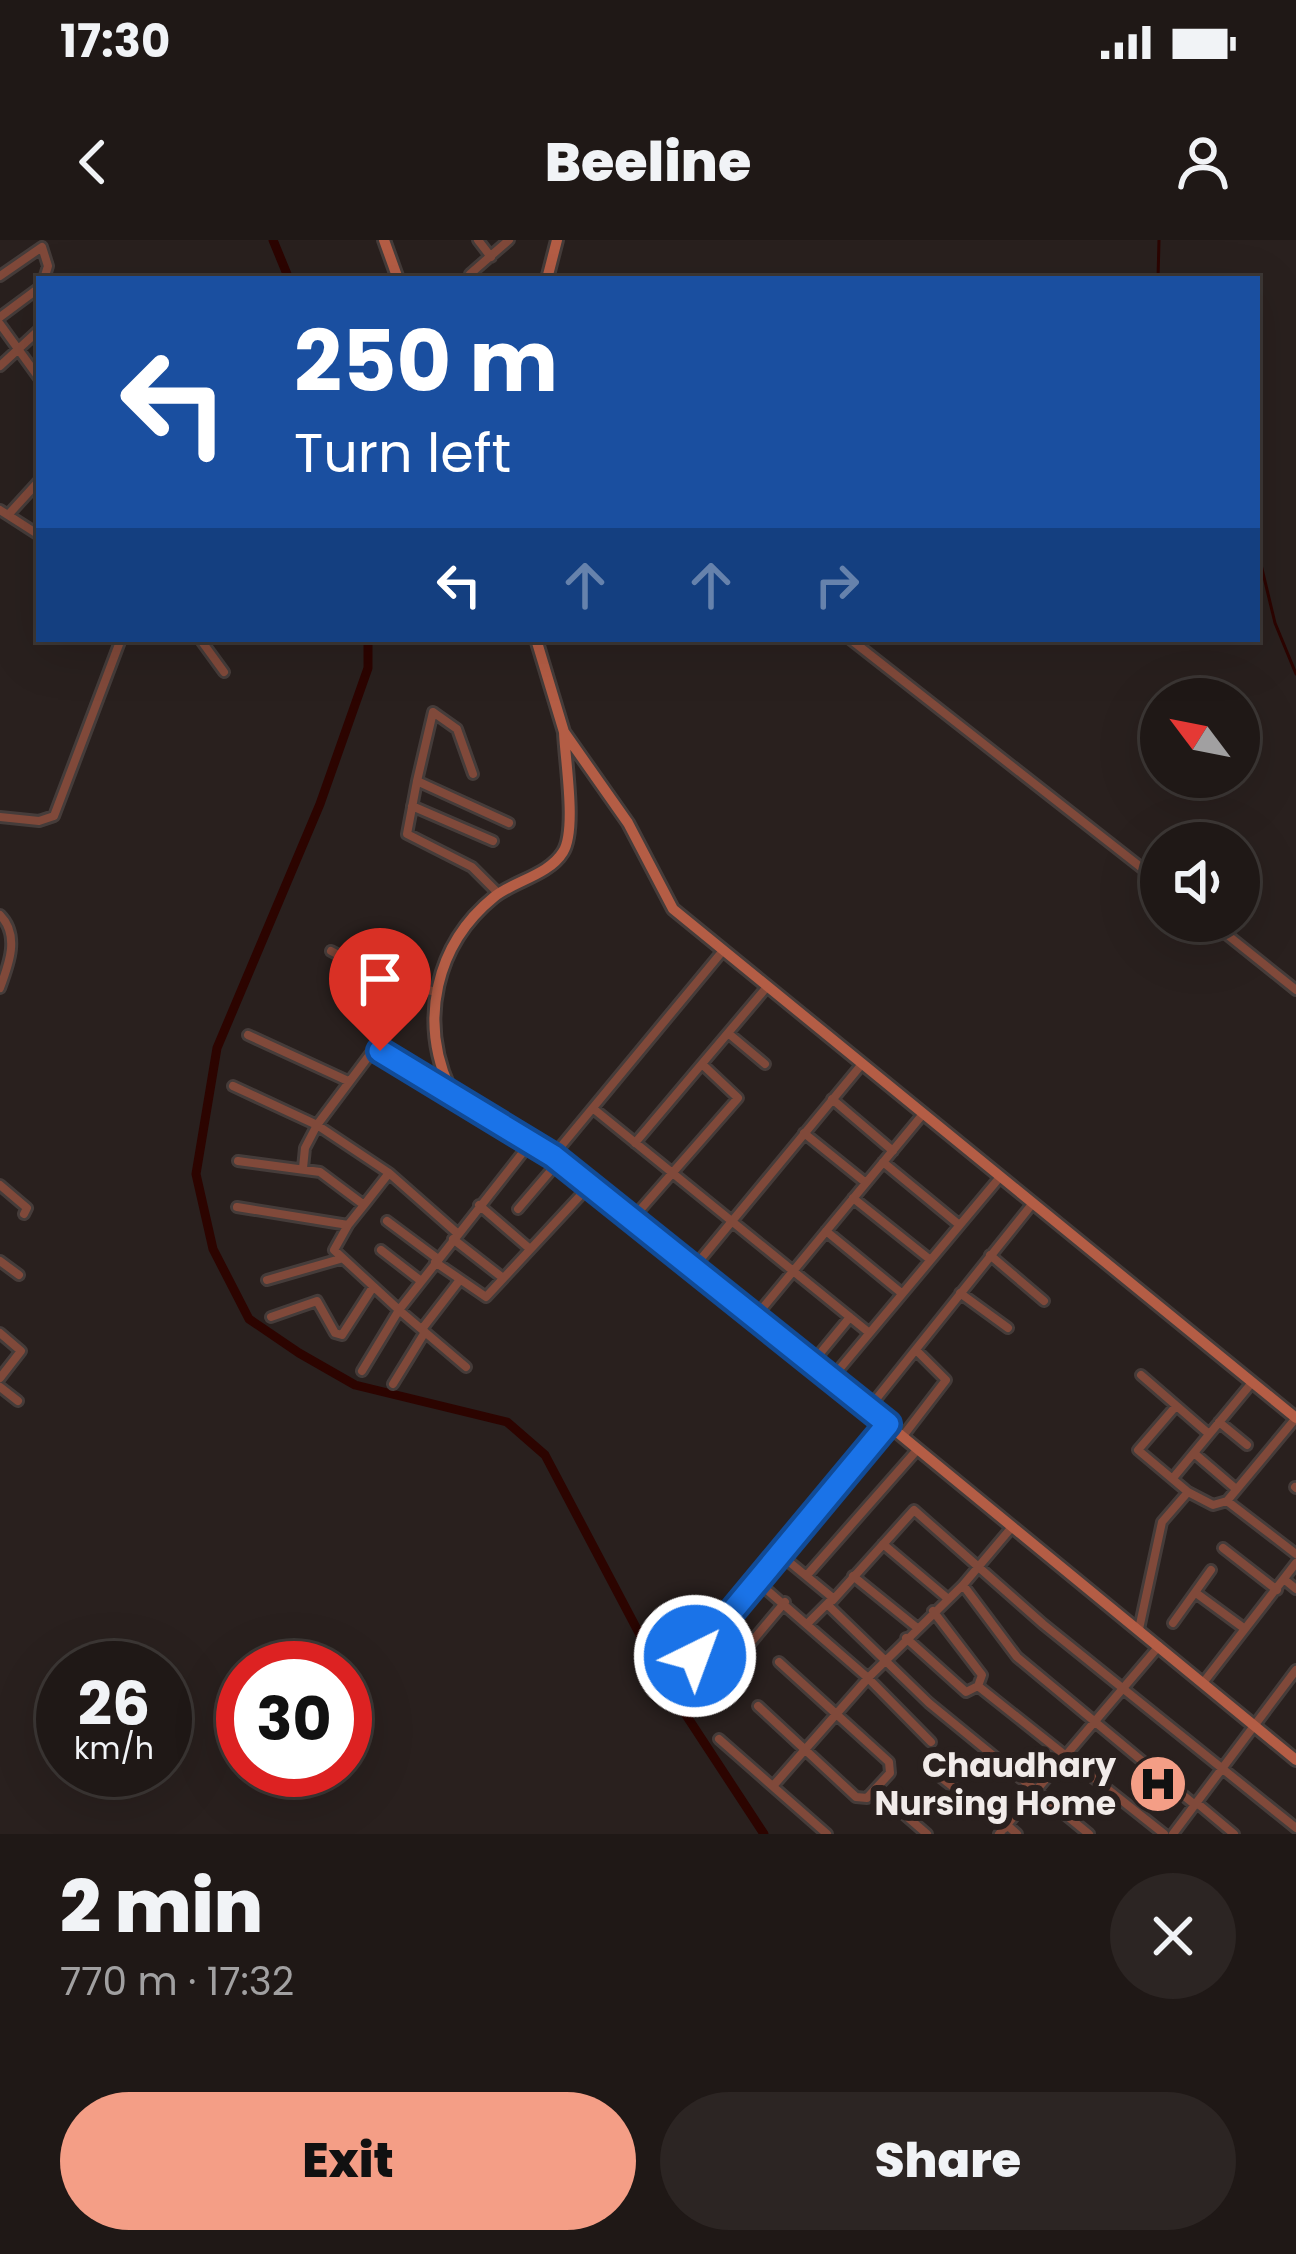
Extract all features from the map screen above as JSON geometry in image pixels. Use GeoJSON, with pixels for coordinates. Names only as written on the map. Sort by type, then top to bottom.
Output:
{"type":"FeatureCollection","features":[{"type":"Feature","properties":{"kind":"street"},"geometry":{"type":"LineString","coordinates":[[384,240],[397,276]]}},
{"type":"Feature","properties":{"kind":"street"},"geometry":{"type":"LineString","coordinates":[[478,240],[491,257]]}},
{"type":"Feature","properties":{"kind":"street"},"geometry":{"type":"LineString","coordinates":[[470,274],[509,240]]}},
{"type":"Feature","properties":{"kind":"street"},"geometry":{"type":"LineString","coordinates":[[549,276],[557,240]]}},
{"type":"Feature","properties":{"kind":"street"},"geometry":{"type":"LineString","coordinates":[[0,276],[45,244],[45,276]]}},
{"type":"Feature","properties":{"kind":"street"},"geometry":{"type":"LineString","coordinates":[[36,291],[0,321],[36,373]]}},
{"type":"Feature","properties":{"kind":"street"},"geometry":{"type":"LineString","coordinates":[[0,366],[36,333]]}},
{"type":"Feature","properties":{"kind":"street"},"geometry":{"type":"LineString","coordinates":[[36,484],[4,512],[36,533]]}},
{"type":"Feature","properties":{"kind":"street"},"geometry":{"type":"LineString","coordinates":[[0,818],[38,821],[54,816],[120,642]]}},
{"type":"Feature","properties":{"kind":"street"},"geometry":{"type":"LineString","coordinates":[[202,642],[224,672]]}},
{"type":"Feature","properties":{"kind":"street"},"geometry":{"type":"LineString","coordinates":[[450,1090],[434,1022],[437,992],[452,942],[499,894],[562,854],[569,837],[564,732],[537,642]]}},
{"type":"Feature","properties":{"kind":"street"},"geometry":{"type":"LineString","coordinates":[[854,642],[1140,867]]}},
{"type":"Feature","properties":{"kind":"street"},"geometry":{"type":"LineString","coordinates":[[473,774],[458,729],[433,712],[407,834],[472,867],[499,894]]}},
{"type":"Feature","properties":{"kind":"street"},"geometry":{"type":"LineString","coordinates":[[564,732],[628,823],[662,896],[721,953],[1296,1418],[1227,1501],[1208,1504],[1138,1448],[1176,1406]]}},
{"type":"Feature","properties":{"kind":"street"},"geometry":{"type":"LineString","coordinates":[[417,781],[509,823]]}},
{"type":"Feature","properties":{"kind":"street"},"geometry":{"type":"LineString","coordinates":[[412,806],[493,841]]}},
{"type":"Feature","properties":{"kind":"street"},"geometry":{"type":"LineString","coordinates":[[0,988],[12,948],[9,925],[1,917]]}},
{"type":"Feature","properties":{"kind":"street"},"geometry":{"type":"LineString","coordinates":[[1236,942],[1296,990]]}},
{"type":"Feature","properties":{"kind":"street"},"geometry":{"type":"LineString","coordinates":[[331,951],[393,982],[437,992]]}},
{"type":"Feature","properties":{"kind":"street"},"geometry":{"type":"LineString","coordinates":[[518,1209],[721,953]]}},
{"type":"Feature","properties":{"kind":"street"},"geometry":{"type":"LineString","coordinates":[[635,1143],[766,988]]}},
{"type":"Feature","properties":{"kind":"street"},"geometry":{"type":"LineString","coordinates":[[728,1033],[765,1064]]}},
{"type":"Feature","properties":{"kind":"street"},"geometry":{"type":"LineString","coordinates":[[248,1035],[348,1081]]}},
{"type":"Feature","properties":{"kind":"street"},"geometry":{"type":"LineString","coordinates":[[303,1168],[305,1148],[317,1126],[374,1049],[450,1090],[556,1159],[695,1266],[1296,1760]]}},
{"type":"Feature","properties":{"kind":"street"},"geometry":{"type":"LineString","coordinates":[[634,1219],[739,1095],[702,1064]]}},
{"type":"Feature","properties":{"kind":"street"},"geometry":{"type":"LineString","coordinates":[[695,1266],[862,1064]]}},
{"type":"Feature","properties":{"kind":"street"},"geometry":{"type":"LineString","coordinates":[[233,1085],[317,1126],[389,1173],[503,1278]]}},
{"type":"Feature","properties":{"kind":"street"},"geometry":{"type":"LineString","coordinates":[[832,1099],[893,1151]]}},
{"type":"Feature","properties":{"kind":"street"},"geometry":{"type":"LineString","coordinates":[[595,1110],[867,1330]]}},
{"type":"Feature","properties":{"kind":"street"},"geometry":{"type":"LineString","coordinates":[[756,1316],[924,1113]]}},
{"type":"Feature","properties":{"kind":"street"},"geometry":{"type":"LineString","coordinates":[[804,1133],[866,1183]]}},
{"type":"Feature","properties":{"kind":"street"},"geometry":{"type":"LineString","coordinates":[[362,1371],[399,1310],[531,1142]]}},
{"type":"Feature","properties":{"kind":"street"},"geometry":{"type":"LineString","coordinates":[[238,1161],[320,1172],[364,1204]]}},
{"type":"Feature","properties":{"kind":"street"},"geometry":{"type":"LineString","coordinates":[[883,1162],[957,1223]]}},
{"type":"Feature","properties":{"kind":"street"},"geometry":{"type":"LineString","coordinates":[[389,1173],[335,1242],[340,1259],[466,1367]]}},
{"type":"Feature","properties":{"kind":"street"},"geometry":{"type":"LineString","coordinates":[[832,1378],[867,1330],[1001,1176]]}},
{"type":"Feature","properties":{"kind":"street"},"geometry":{"type":"LineString","coordinates":[[0,1185],[27,1208],[24,1214]]}},
{"type":"Feature","properties":{"kind":"street"},"geometry":{"type":"LineString","coordinates":[[387,1221],[483,1298],[590,1185]]}},
{"type":"Feature","properties":{"kind":"street"},"geometry":{"type":"LineString","coordinates":[[853,1198],[928,1258]]}},
{"type":"Feature","properties":{"kind":"street"},"geometry":{"type":"LineString","coordinates":[[869,1408],[1033,1203]]}},
{"type":"Feature","properties":{"kind":"street"},"geometry":{"type":"LineString","coordinates":[[479,1205],[530,1249]]}},
{"type":"Feature","properties":{"kind":"street"},"geometry":{"type":"LineString","coordinates":[[237,1207],[348,1225]]}},
{"type":"Feature","properties":{"kind":"street"},"geometry":{"type":"LineString","coordinates":[[826,1231],[900,1292]]}},
{"type":"Feature","properties":{"kind":"street"},"geometry":{"type":"LineString","coordinates":[[381,1250],[421,1281]]}},
{"type":"Feature","properties":{"kind":"street"},"geometry":{"type":"LineString","coordinates":[[990,1255],[1044,1301]]}},
{"type":"Feature","properties":{"kind":"street"},"geometry":{"type":"LineString","coordinates":[[267,1280],[340,1259]]}},
{"type":"Feature","properties":{"kind":"street"},"geometry":{"type":"LineString","coordinates":[[0,1261],[19,1275]]}},
{"type":"Feature","properties":{"kind":"street"},"geometry":{"type":"LineString","coordinates":[[393,1384],[459,1280]]}},
{"type":"Feature","properties":{"kind":"street"},"geometry":{"type":"LineString","coordinates":[[272,1317],[317,1300],[335,1333],[342,1335],[373,1288]]}},
{"type":"Feature","properties":{"kind":"street"},"geometry":{"type":"LineString","coordinates":[[960,1293],[1008,1328]]}},
{"type":"Feature","properties":{"kind":"street"},"geometry":{"type":"LineString","coordinates":[[813,1362],[850,1317]]}},
{"type":"Feature","properties":{"kind":"street"},"geometry":{"type":"LineString","coordinates":[[0,1333],[21,1351],[0,1378]]}},
{"type":"Feature","properties":{"kind":"street"},"geometry":{"type":"LineString","coordinates":[[903,1436],[946,1381],[916,1350]]}},
{"type":"Feature","properties":{"kind":"street"},"geometry":{"type":"LineString","coordinates":[[1141,1376],[1209,1435]]}},
{"type":"Feature","properties":{"kind":"street"},"geometry":{"type":"LineString","coordinates":[[1173,1478],[1250,1384]]}},
{"type":"Feature","properties":{"kind":"street"},"geometry":{"type":"LineString","coordinates":[[0,1387],[18,1401]]}},
{"type":"Feature","properties":{"kind":"street"},"geometry":{"type":"LineString","coordinates":[[1220,1422],[1247,1444]]}},
{"type":"Feature","properties":{"kind":"street"},"geometry":{"type":"LineString","coordinates":[[725,1692],[695,1656],[760,1584],[888,1424]]}},
{"type":"Feature","properties":{"kind":"street"},"geometry":{"type":"LineString","coordinates":[[808,1574],[919,1448]]}},
{"type":"Feature","properties":{"kind":"street"},"geometry":{"type":"LineString","coordinates":[[1194,1453],[1236,1490]]}},
{"type":"Feature","properties":{"kind":"street"},"geometry":{"type":"LineString","coordinates":[[1139,1629],[1162,1522],[1188,1492]]}},
{"type":"Feature","properties":{"kind":"street"},"geometry":{"type":"LineString","coordinates":[[1203,1682],[1285,1580],[1296,1558],[1227,1501]]}},
{"type":"Feature","properties":{"kind":"street"},"geometry":{"type":"LineString","coordinates":[[809,1622],[914,1510],[1123,1689],[1296,1828]]}},
{"type":"Feature","properties":{"kind":"street"},"geometry":{"type":"LineString","coordinates":[[773,1786],[916,1627],[963,1586],[1013,1526]]}},
{"type":"Feature","properties":{"kind":"street"},"geometry":{"type":"LineString","coordinates":[[883,1544],[947,1598]]}},
{"type":"Feature","properties":{"kind":"street"},"geometry":{"type":"LineString","coordinates":[[1223,1548],[1276,1590]]}},
{"type":"Feature","properties":{"kind":"street"},"geometry":{"type":"LineString","coordinates":[[782,1556],[808,1574],[885,1661],[1089,1834]]}},
{"type":"Feature","properties":{"kind":"street"},"geometry":{"type":"LineString","coordinates":[[1173,1623],[1210,1570]]}},
{"type":"Feature","properties":{"kind":"street"},"geometry":{"type":"LineString","coordinates":[[853,1576],[916,1627]]}},
{"type":"Feature","properties":{"kind":"street"},"geometry":{"type":"LineString","coordinates":[[1285,1580],[1296,1589]]}},
{"type":"Feature","properties":{"kind":"street"},"geometry":{"type":"LineString","coordinates":[[760,1584],[809,1622],[931,1742]]}},
{"type":"Feature","properties":{"kind":"street"},"geometry":{"type":"LineString","coordinates":[[963,1586],[1017,1657],[1234,1834]]}},
{"type":"Feature","properties":{"kind":"street"},"geometry":{"type":"LineString","coordinates":[[1196,1593],[1246,1629]]}},
{"type":"Feature","properties":{"kind":"street"},"geometry":{"type":"LineString","coordinates":[[716,1683],[785,1603]]}},
{"type":"Feature","properties":{"kind":"street"},"geometry":{"type":"LineString","coordinates":[[906,1638],[966,1692],[978,1686],[982,1675],[933,1611]]}},
{"type":"Feature","properties":{"kind":"street"},"geometry":{"type":"LineString","coordinates":[[1004,1829],[1159,1646]]}},
{"type":"Feature","properties":{"kind":"street"},"geometry":{"type":"LineString","coordinates":[[758,1706],[856,1797],[867,1798],[890,1773],[890,1762],[779,1662]]}},
{"type":"Feature","properties":{"kind":"street"},"geometry":{"type":"LineString","coordinates":[[978,1686],[1168,1834],[1224,1769],[1296,1670]]}},
{"type":"Feature","properties":{"kind":"street"},"geometry":{"type":"LineString","coordinates":[[719,1739],[826,1834]]}},
{"type":"Feature","properties":{"kind":"street"},"geometry":{"type":"LineString","coordinates":[[933,1771],[1004,1829],[1017,1834]]}},
{"type":"Feature","properties":{"kind":"street"},"geometry":{"type":"LineString","coordinates":[[875,1790],[927,1834]]}},
{"type":"Feature","properties":{"kind":"waterway"},"geometry":{"type":"LineString","coordinates":[[273,240],[288,276]]}},
{"type":"Feature","properties":{"kind":"waterway"},"geometry":{"type":"LineString","coordinates":[[1158,276],[1159,240]]}},
{"type":"Feature","properties":{"kind":"waterway"},"geometry":{"type":"LineString","coordinates":[[1260,560],[1275,623],[1296,674]]}},
{"type":"Feature","properties":{"kind":"waterway"},"geometry":{"type":"LineString","coordinates":[[368,642],[368,668],[320,804],[217,1048],[196,1174],[213,1249],[249,1319],[299,1353],[355,1385],[507,1422],[545,1455],[667,1686],[764,1834]]}},
{"type":"Feature","properties":{"kind":"place","name":"Chaudhary Nursing Home"},"geometry":{"type":"Point","coordinates":[1158,1784]}},
{"type":"Feature","properties":{"kind":"route"},"geometry":{"type":"LineString","coordinates":[[380,1051],[553,1156],[888,1424],[760,1584],[695,1656]]}}]}
